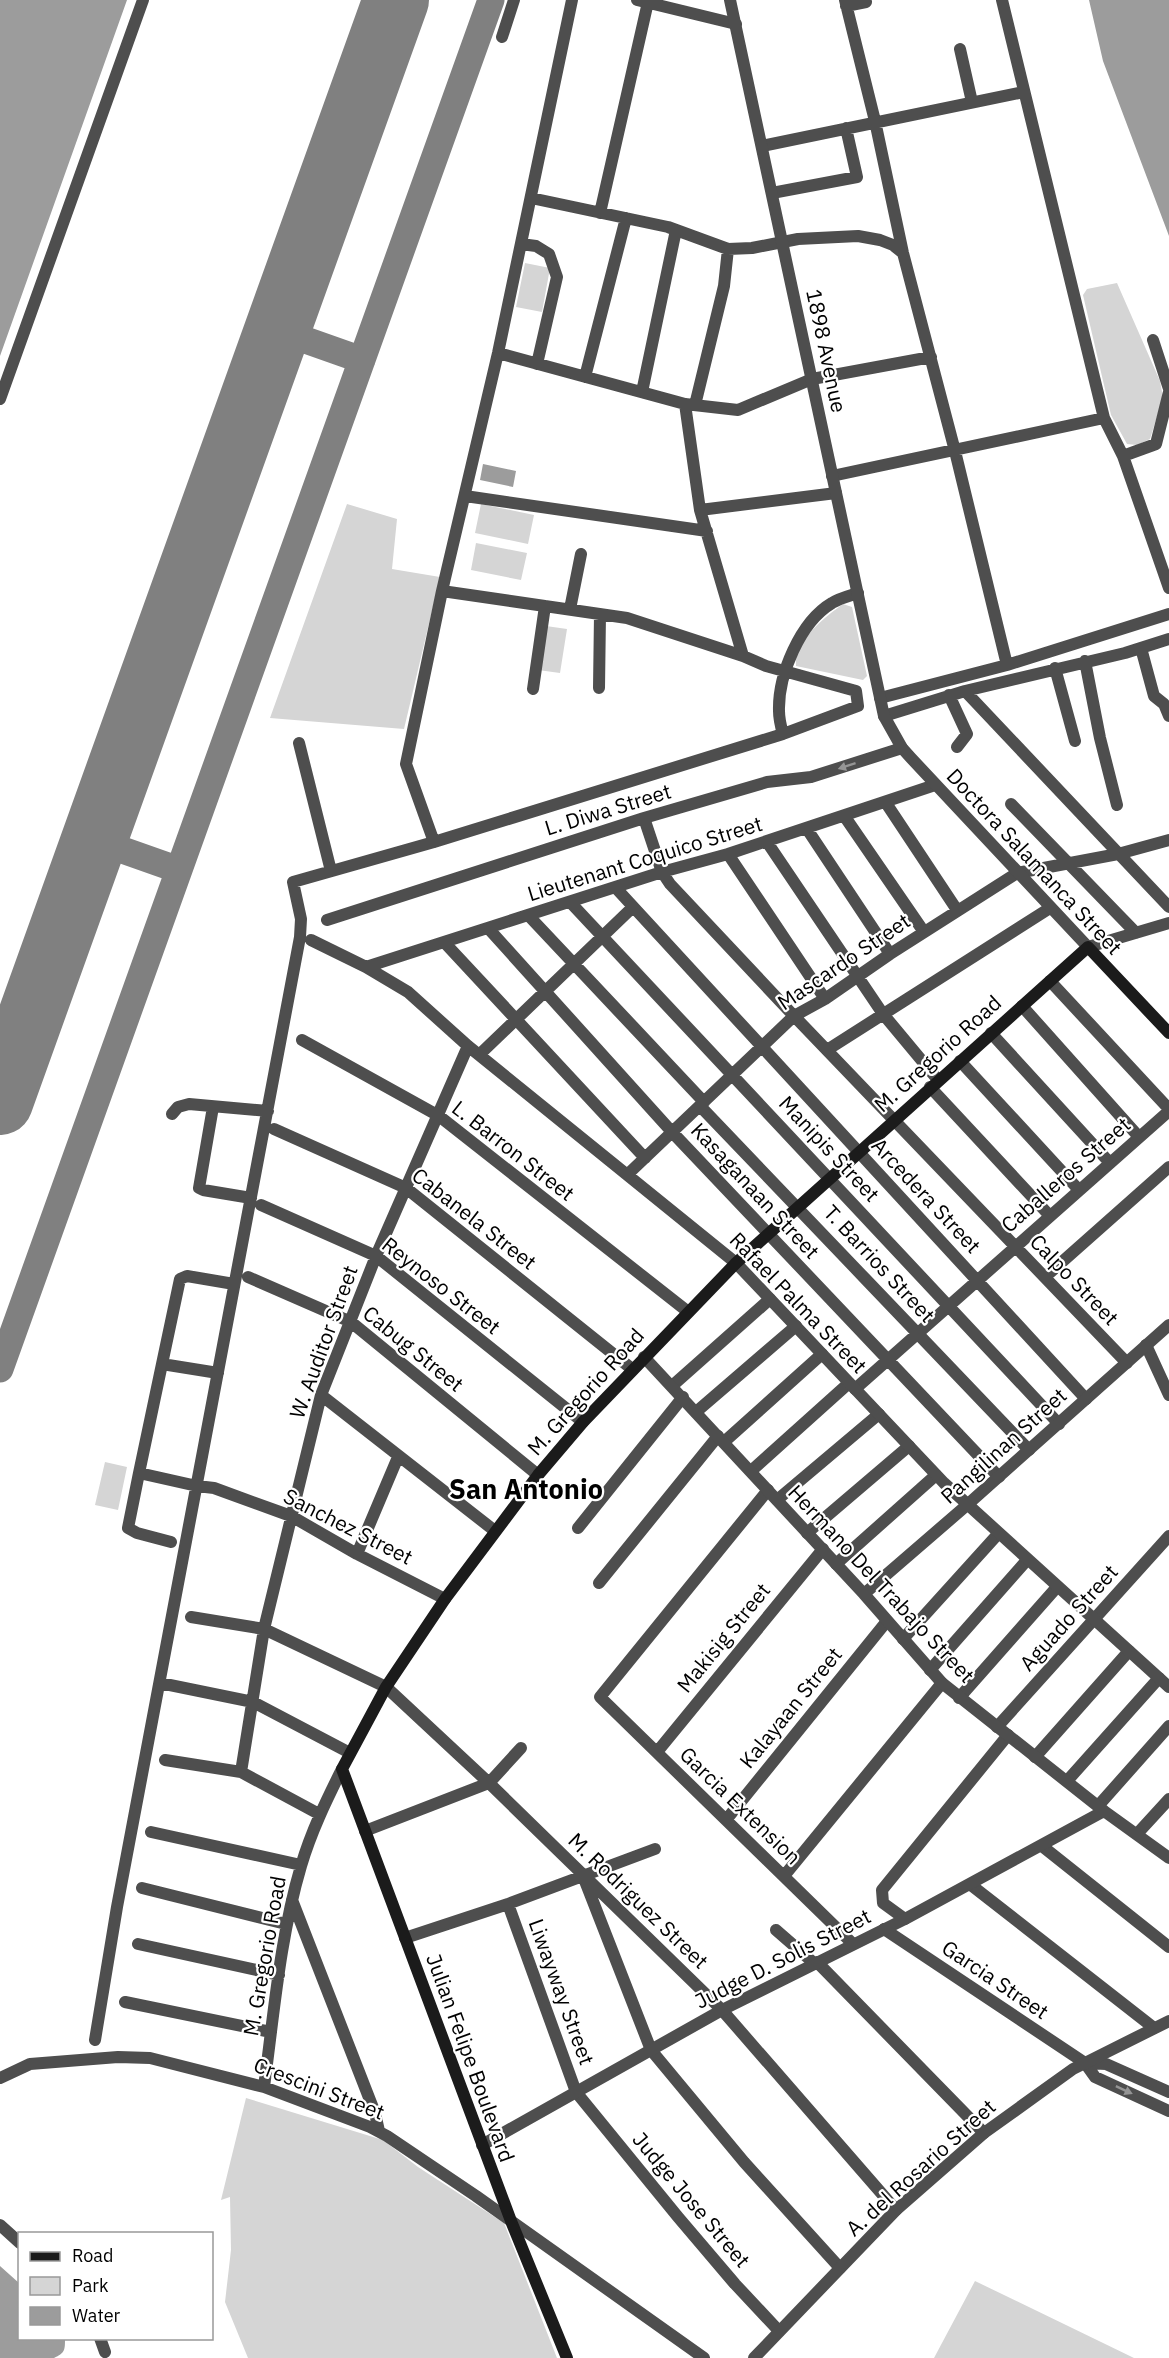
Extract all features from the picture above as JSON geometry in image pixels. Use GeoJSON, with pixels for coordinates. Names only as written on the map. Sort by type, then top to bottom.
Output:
{"type":"FeatureCollection","features":[{"type":"Feature","properties":{"kind":"main road","name":"M. Gregorio Road"},"geometry":{"type":"LineString","coordinates":[[342,1769],[386,1687],[445,1599],[538,1475],[583,1422],[687,1311],[736,1263],[1088,947]]}},
{"type":"Feature","properties":{"kind":"main road","name":"Doctora Salamanca Street"},"geometry":{"type":"LineString","coordinates":[[1088,947],[1169,1034]]}},
{"type":"Feature","properties":{"kind":"main road","name":"Julian Felipe Boulevard"},"geometry":{"type":"LineString","coordinates":[[342,1769],[511,2221],[567,2358]]}},
{"type":"Feature","properties":{"kind":"street"},"geometry":{"type":"LineString","coordinates":[[0,399],[143,0]]}},
{"type":"Feature","properties":{"kind":"street"},"geometry":{"type":"LineString","coordinates":[[501,37],[514,0]]}},
{"type":"Feature","properties":{"kind":"street"},"geometry":{"type":"LineString","coordinates":[[435,842],[406,764],[442,591],[522,244],[572,0]]}},
{"type":"Feature","properties":{"kind":"street","name":"1898 Avenue"},"geometry":{"type":"LineString","coordinates":[[730,0],[882,708]]}},
{"type":"Feature","properties":{"kind":"street"},"geometry":{"type":"LineString","coordinates":[[1002,0],[1104,418],[1123,456],[1169,588]]}},
{"type":"Feature","properties":{"kind":"street"},"geometry":{"type":"LineString","coordinates":[[600,213],[643,1],[736,24]]}},
{"type":"Feature","properties":{"kind":"street"},"geometry":{"type":"LineString","coordinates":[[866,2],[846,3],[875,121],[903,253],[955,451],[1007,665]]}},
{"type":"Feature","properties":{"kind":"street"},"geometry":{"type":"LineString","coordinates":[[960,49],[972,102]]}},
{"type":"Feature","properties":{"kind":"street"},"geometry":{"type":"LineString","coordinates":[[762,146],[1024,92]]}},
{"type":"Feature","properties":{"kind":"street"},"geometry":{"type":"LineString","coordinates":[[772,193],[857,177],[846,128]]}},
{"type":"Feature","properties":{"kind":"street"},"geometry":{"type":"LineString","coordinates":[[531,198],[676,230],[728,249],[752,248],[783,241],[858,236],[894,245],[903,253]]}},
{"type":"Feature","properties":{"kind":"street"},"geometry":{"type":"LineString","coordinates":[[585,377],[626,218]]}},
{"type":"Feature","properties":{"kind":"street"},"geometry":{"type":"LineString","coordinates":[[642,392],[676,230]]}},
{"type":"Feature","properties":{"kind":"street"},"geometry":{"type":"LineString","coordinates":[[522,244],[536,246],[549,254],[557,277],[537,364]]}},
{"type":"Feature","properties":{"kind":"street"},"geometry":{"type":"LineString","coordinates":[[728,249],[724,286],[690,405],[700,510],[743,656]]}},
{"type":"Feature","properties":{"kind":"street"},"geometry":{"type":"LineString","coordinates":[[1123,456],[1156,444],[1169,390],[1153,340]]}},
{"type":"Feature","properties":{"kind":"street"},"geometry":{"type":"LineString","coordinates":[[498,353],[690,405],[738,410],[812,379],[931,357]]}},
{"type":"Feature","properties":{"kind":"street"},"geometry":{"type":"LineString","coordinates":[[832,476],[1104,418]]}},
{"type":"Feature","properties":{"kind":"street"},"geometry":{"type":"LineString","coordinates":[[700,510],[836,493]]}},
{"type":"Feature","properties":{"kind":"street"},"geometry":{"type":"LineString","coordinates":[[465,496],[707,531]]}},
{"type":"Feature","properties":{"kind":"street"},"geometry":{"type":"LineString","coordinates":[[570,609],[581,554]]}},
{"type":"Feature","properties":{"kind":"street"},"geometry":{"type":"LineString","coordinates":[[95,2040],[117,1907],[234,1284],[256,1202],[268,1111],[300,937],[301,919],[293,882],[435,842],[783,734],[858,706],[856,692],[785,672],[627,618],[442,591]]}},
{"type":"Feature","properties":{"kind":"street"},"geometry":{"type":"LineString","coordinates":[[783,734],[779,712],[785,672],[794,649],[806,628],[831,603],[858,593]]}},
{"type":"Feature","properties":{"kind":"street"},"geometry":{"type":"LineString","coordinates":[[533,689],[545,606]]}},
{"type":"Feature","properties":{"kind":"street"},"geometry":{"type":"LineString","coordinates":[[598,688],[600,614]]}},
{"type":"Feature","properties":{"kind":"street"},"geometry":{"type":"LineString","coordinates":[[882,708],[1007,665],[1169,614]]}},
{"type":"Feature","properties":{"kind":"street"},"geometry":{"type":"LineString","coordinates":[[882,708],[948,696],[1169,639]]}},
{"type":"Feature","properties":{"kind":"street"},"geometry":{"type":"LineString","coordinates":[[1141,648],[1154,696],[1164,704],[1169,716]]}},
{"type":"Feature","properties":{"kind":"street"},"geometry":{"type":"LineString","coordinates":[[1085,661],[1100,738],[1117,806]]}},
{"type":"Feature","properties":{"kind":"street"},"geometry":{"type":"LineString","coordinates":[[1054,668],[1075,741]]}},
{"type":"Feature","properties":{"kind":"street"},"geometry":{"type":"LineString","coordinates":[[965,691],[1169,907]]}},
{"type":"Feature","properties":{"kind":"street"},"geometry":{"type":"LineString","coordinates":[[948,696],[967,735],[957,747]]}},
{"type":"Feature","properties":{"kind":"street","name":"Doctora Salamanca Street"},"geometry":{"type":"LineString","coordinates":[[882,708],[902,748],[1088,947]]}},
{"type":"Feature","properties":{"kind":"street"},"geometry":{"type":"LineString","coordinates":[[299,742],[331,871]]}},
{"type":"Feature","properties":{"kind":"street","name":"L. Diwa Street"},"geometry":{"type":"LineString","coordinates":[[327,920],[645,818],[767,782],[811,777],[902,748]]}},
{"type":"Feature","properties":{"kind":"street","name":"Lieutenant Coquico Street"},"geometry":{"type":"LineString","coordinates":[[366,967],[662,872],[767,842],[935,785]]}},
{"type":"Feature","properties":{"kind":"street"},"geometry":{"type":"LineString","coordinates":[[886,803],[957,910]]}},
{"type":"Feature","properties":{"kind":"street"},"geometry":{"type":"LineString","coordinates":[[1011,804],[1136,933]]}},
{"type":"Feature","properties":{"kind":"street"},"geometry":{"type":"LineString","coordinates":[[845,817],[924,932]]}},
{"type":"Feature","properties":{"kind":"street"},"geometry":{"type":"LineString","coordinates":[[645,818],[662,872]]}},
{"type":"Feature","properties":{"kind":"street"},"geometry":{"type":"LineString","coordinates":[[807,829],[890,954]]}},
{"type":"Feature","properties":{"kind":"street"},"geometry":{"type":"LineString","coordinates":[[1017,873],[1118,854],[1169,840]]}},
{"type":"Feature","properties":{"kind":"street"},"geometry":{"type":"LineString","coordinates":[[767,842],[883,1014],[934,1084],[1050,1216]]}},
{"type":"Feature","properties":{"kind":"street"},"geometry":{"type":"LineString","coordinates":[[728,854],[825,999]]}},
{"type":"Feature","properties":{"kind":"street","name":"Calpo Street"},"geometry":{"type":"LineString","coordinates":[[662,872],[670,884],[794,1016],[1126,1363]]}},
{"type":"Feature","properties":{"kind":"street","name":"Mascardo Street"},"geometry":{"type":"LineString","coordinates":[[628,1174],[794,1016],[825,999],[957,910],[1017,873]]}},
{"type":"Feature","properties":{"kind":"street","name":"Arcedera Street"},"geometry":{"type":"LineString","coordinates":[[615,887],[1086,1398]]}},
{"type":"Feature","properties":{"kind":"street","name":"Manipis Street"},"geometry":{"type":"LineString","coordinates":[[570,902],[1059,1424]]}},
{"type":"Feature","properties":{"kind":"street"},"geometry":{"type":"LineString","coordinates":[[479,1055],[633,907]]}},
{"type":"Feature","properties":{"kind":"street"},"geometry":{"type":"LineString","coordinates":[[827,1050],[1050,908]]}},
{"type":"Feature","properties":{"kind":"street","name":"T. Barrios Street"},"geometry":{"type":"LineString","coordinates":[[528,915],[917,1334],[1029,1450]]}},
{"type":"Feature","properties":{"kind":"street"},"geometry":{"type":"LineString","coordinates":[[1088,947],[1169,923]]}},
{"type":"Feature","properties":{"kind":"street","name":"Kasaganaan Street"},"geometry":{"type":"LineString","coordinates":[[488,928],[672,1132],[999,1477]]}},
{"type":"Feature","properties":{"kind":"street","name":"Rafael Palma Street"},"geometry":{"type":"LineString","coordinates":[[311,940],[366,967],[413,996],[468,1046],[736,1263],[936,1475],[998,1534],[1169,1687]]}},
{"type":"Feature","properties":{"kind":"street"},"geometry":{"type":"LineString","coordinates":[[444,942],[515,1021],[645,1158]]}},
{"type":"Feature","properties":{"kind":"street"},"geometry":{"type":"LineString","coordinates":[[1050,981],[1169,1110]]}},
{"type":"Feature","properties":{"kind":"street"},"geometry":{"type":"LineString","coordinates":[[1022,1006],[1139,1137]]}},
{"type":"Feature","properties":{"kind":"street"},"geometry":{"type":"LineString","coordinates":[[991,1033],[1110,1163]]}},
{"type":"Feature","properties":{"kind":"street","name":"L. Barron Street"},"geometry":{"type":"LineString","coordinates":[[302,1041],[439,1116],[687,1311]]}},
{"type":"Feature","properties":{"kind":"street","name":"W. Auditor Street"},"geometry":{"type":"LineString","coordinates":[[241,1772],[264,1629],[321,1395],[376,1256],[468,1046]]}},
{"type":"Feature","properties":{"kind":"street"},"geometry":{"type":"LineString","coordinates":[[960,1061],[1079,1190]]}},
{"type":"Feature","properties":{"kind":"street"},"geometry":{"type":"LineString","coordinates":[[172,1114],[184,1105],[268,1111]]}},
{"type":"Feature","properties":{"kind":"street","name":"Reynoso Street"},"geometry":{"type":"LineString","coordinates":[[213,1107],[199,1188],[256,1202],[376,1256],[583,1422]]}},
{"type":"Feature","properties":{"kind":"street","name":"Caballeros Street"},"geometry":{"type":"LineString","coordinates":[[751,1471],[852,1386],[888,1360],[1169,1110]]}},
{"type":"Feature","properties":{"kind":"street","name":"Cabanela Street"},"geometry":{"type":"LineString","coordinates":[[274,1129],[406,1188],[632,1369]]}},
{"type":"Feature","properties":{"kind":"street"},"geometry":{"type":"LineString","coordinates":[[1045,1277],[1169,1167]]}},
{"type":"Feature","properties":{"kind":"street"},"geometry":{"type":"LineString","coordinates":[[171,1542],[137,1533],[128,1528],[180,1279],[187,1276],[234,1284]]}},
{"type":"Feature","properties":{"kind":"street","name":"Cabug Street"},"geometry":{"type":"LineString","coordinates":[[248,1277],[351,1322],[538,1475]]}},
{"type":"Feature","properties":{"kind":"street"},"geometry":{"type":"LineString","coordinates":[[672,1386],[770,1299]]}},
{"type":"Feature","properties":{"kind":"street","name":"Pangilinan Street"},"geometry":{"type":"LineString","coordinates":[[864,1594],[1169,1325]]}},
{"type":"Feature","properties":{"kind":"street"},"geometry":{"type":"LineString","coordinates":[[696,1412],[796,1326]]}},
{"type":"Feature","properties":{"kind":"street"},"geometry":{"type":"LineString","coordinates":[[1146,1345],[1169,1395]]}},
{"type":"Feature","properties":{"kind":"street"},"geometry":{"type":"LineString","coordinates":[[599,1583],[721,1439],[822,1354]]}},
{"type":"Feature","properties":{"kind":"street","name":"Hermano Del Trabajo Street"},"geometry":{"type":"LineString","coordinates":[[644,1357],[823,1549],[942,1683],[1101,1809],[1169,1858]]}},
{"type":"Feature","properties":{"kind":"street"},"geometry":{"type":"LineString","coordinates":[[162,1364],[218,1372]]}},
{"type":"Feature","properties":{"kind":"street"},"geometry":{"type":"LineString","coordinates":[[321,1395],[495,1531]]}},
{"type":"Feature","properties":{"kind":"street"},"geometry":{"type":"LineString","coordinates":[[578,1528],[683,1397]]}},
{"type":"Feature","properties":{"kind":"street"},"geometry":{"type":"LineString","coordinates":[[777,1500],[879,1414]]}},
{"type":"Feature","properties":{"kind":"street"},"geometry":{"type":"LineString","coordinates":[[807,1533],[909,1446]]}},
{"type":"Feature","properties":{"kind":"street"},"geometry":{"type":"LineString","coordinates":[[357,1554],[398,1456]]}},
{"type":"Feature","properties":{"kind":"street","name":"Sanchez Street"},"geometry":{"type":"LineString","coordinates":[[139,1473],[214,1488],[291,1516],[357,1554],[445,1599]]}},
{"type":"Feature","properties":{"kind":"street"},"geometry":{"type":"LineString","coordinates":[[836,1564],[936,1475]]}},
{"type":"Feature","properties":{"kind":"street","name":"Garcia Extension"},"geometry":{"type":"LineString","coordinates":[[768,1490],[600,1697],[853,1944]]}},
{"type":"Feature","properties":{"kind":"street"},"geometry":{"type":"LineString","coordinates":[[903,1639],[998,1534]]}},
{"type":"Feature","properties":{"kind":"street","name":"Aguado Street"},"geometry":{"type":"LineString","coordinates":[[998,1727],[1169,1536]]}},
{"type":"Feature","properties":{"kind":"street","name":"Makisig Street"},"geometry":{"type":"LineString","coordinates":[[657,1752],[823,1549]]}},
{"type":"Feature","properties":{"kind":"street"},"geometry":{"type":"LineString","coordinates":[[930,1670],[1028,1560]]}},
{"type":"Feature","properties":{"kind":"street"},"geometry":{"type":"LineString","coordinates":[[959,1698],[1057,1587]]}},
{"type":"Feature","properties":{"kind":"street","name":"M. Rodriguez Street"},"geometry":{"type":"LineString","coordinates":[[191,1617],[264,1629],[386,1687],[489,1783],[723,2010],[897,2210]]}},
{"type":"Feature","properties":{"kind":"street","name":"Kalayaan Street"},"geometry":{"type":"LineString","coordinates":[[726,1820],[887,1621]]}},
{"type":"Feature","properties":{"kind":"street"},"geometry":{"type":"LineString","coordinates":[[1035,1757],[1129,1651]]}},
{"type":"Feature","properties":{"kind":"street"},"geometry":{"type":"LineString","coordinates":[[1066,1781],[1159,1678]]}},
{"type":"Feature","properties":{"kind":"street"},"geometry":{"type":"LineString","coordinates":[[160,1683],[253,1702],[350,1753]]}},
{"type":"Feature","properties":{"kind":"street"},"geometry":{"type":"LineString","coordinates":[[784,1876],[942,1683]]}},
{"type":"Feature","properties":{"kind":"street","name":"Judge D. Solis Street"},"geometry":{"type":"LineString","coordinates":[[482,2145],[723,2010],[905,1919],[1042,1846],[1101,1809],[1169,1726]]}},
{"type":"Feature","properties":{"kind":"street"},"geometry":{"type":"LineString","coordinates":[[905,1919],[883,1903],[882,1890],[1008,1736]]}},
{"type":"Feature","properties":{"kind":"street"},"geometry":{"type":"LineString","coordinates":[[365,1831],[489,1783],[521,1748]]}},
{"type":"Feature","properties":{"kind":"street"},"geometry":{"type":"LineString","coordinates":[[165,1760],[241,1772],[319,1814]]}},
{"type":"Feature","properties":{"kind":"street","name":"M. Gregorio Road"},"geometry":{"type":"LineString","coordinates":[[264,2087],[286,1924],[301,1865],[319,1814],[342,1769]]}},
{"type":"Feature","properties":{"kind":"street"},"geometry":{"type":"LineString","coordinates":[[1137,1834],[1169,1799]]}},
{"type":"Feature","properties":{"kind":"street"},"geometry":{"type":"LineString","coordinates":[[151,1832],[301,1865]]}},
{"type":"Feature","properties":{"kind":"street"},"geometry":{"type":"LineString","coordinates":[[1042,1846],[1169,1947]]}},
{"type":"Feature","properties":{"kind":"street"},"geometry":{"type":"LineString","coordinates":[[405,1938],[508,1904],[656,1850]]}},
{"type":"Feature","properties":{"kind":"street"},"geometry":{"type":"LineString","coordinates":[[583,1876],[651,2050],[744,2162],[840,2268]]}},
{"type":"Feature","properties":{"kind":"street"},"geometry":{"type":"LineString","coordinates":[[971,1885],[1154,2028]]}},
{"type":"Feature","properties":{"kind":"street"},"geometry":{"type":"LineString","coordinates":[[142,1888],[286,1924]]}},
{"type":"Feature","properties":{"kind":"street"},"geometry":{"type":"LineString","coordinates":[[292,1900],[375,2113],[379,2131]]}},
{"type":"Feature","properties":{"kind":"street","name":"Liwayway Street"},"geometry":{"type":"LineString","coordinates":[[508,1904],[576,2092]]}},
{"type":"Feature","properties":{"kind":"street","name":"Garcia Street"},"geometry":{"type":"LineString","coordinates":[[884,1929],[1085,2062],[1095,2077],[1169,2111]]}},
{"type":"Feature","properties":{"kind":"street"},"geometry":{"type":"LineString","coordinates":[[776,1930],[816,1963],[984,2133]]}},
{"type":"Feature","properties":{"kind":"street"},"geometry":{"type":"LineString","coordinates":[[138,1944],[279,1975]]}},
{"type":"Feature","properties":{"kind":"street"},"geometry":{"type":"LineString","coordinates":[[125,2002],[272,2032]]}},
{"type":"Feature","properties":{"kind":"street","name":"A. del Rosario Street"},"geometry":{"type":"LineString","coordinates":[[754,2358],[897,2210],[984,2133],[1085,2062],[1169,2021]]}},
{"type":"Feature","properties":{"kind":"street","name":"Crescini Street"},"geometry":{"type":"LineString","coordinates":[[0,2078],[30,2064],[132,2057],[159,2060],[264,2087],[379,2131],[511,2221],[704,2358]]}},
{"type":"Feature","properties":{"kind":"street","name":"Garcia Street"},"geometry":{"type":"LineString","coordinates":[[1085,2062],[1106,2064],[1169,2092]]}},
{"type":"Feature","properties":{"kind":"street","name":"Judge Jose Street"},"geometry":{"type":"LineString","coordinates":[[576,2092],[735,2284],[780,2331]]}},
{"type":"Feature","properties":{"kind":"street"},"geometry":{"type":"LineString","coordinates":[[0,2225],[18,2241]]}},
{"type":"Feature","properties":{"kind":"street"},"geometry":{"type":"LineString","coordinates":[[101,2340],[105,2352]]}},
{"type":"Feature","properties":{"kind":"green space"},"geometry":{"type":"Polygon","coordinates":[[[525,263],[550,268],[542,312],[516,307],[525,263]]]}},
{"type":"Feature","properties":{"kind":"green space"},"geometry":{"type":"Polygon","coordinates":[[[1117,283],[1160,381],[1163,397],[1150,439],[1137,445],[1127,444],[1111,415],[1083,295],[1087,289],[1117,283]]]}},
{"type":"Feature","properties":{"kind":"green space"},"geometry":{"type":"Polygon","coordinates":[[[347,504],[397,519],[392,569],[440,577],[404,729],[270,718],[347,504]]]}},
{"type":"Feature","properties":{"kind":"green space"},"geometry":{"type":"Polygon","coordinates":[[[481,504],[534,515],[528,544],[475,533],[481,504]]]}},
{"type":"Feature","properties":{"kind":"green space"},"geometry":{"type":"Polygon","coordinates":[[[476,543],[527,553],[521,580],[471,570],[476,543]]]}},
{"type":"Feature","properties":{"kind":"green space"},"geometry":{"type":"Polygon","coordinates":[[[843,604],[852,607],[867,676],[863,680],[796,666],[800,648],[805,639],[812,630],[843,604]]]}},
{"type":"Feature","properties":{"kind":"green space"},"geometry":{"type":"Polygon","coordinates":[[[546,626],[567,629],[560,673],[538,670],[546,626]]]}},
{"type":"Feature","properties":{"kind":"green space"},"geometry":{"type":"Polygon","coordinates":[[[105,1462],[127,1467],[118,1510],[95,1505],[105,1462]]]}},
{"type":"Feature","properties":{"kind":"green space"},"geometry":{"type":"Polygon","coordinates":[[[246,2098],[383,2140],[418,2167],[504,2223],[557,2358],[248,2358],[225,2302],[231,2250],[230,2197],[221,2200],[246,2098]]]}},
{"type":"Feature","properties":{"kind":"green space"},"geometry":{"type":"Polygon","coordinates":[[[975,2281],[1134,2358],[934,2358],[975,2281]]]}},
{"type":"Feature","properties":{"kind":"water"},"geometry":{"type":"Polygon","coordinates":[[[0,0],[127,0],[0,356],[0,0]]]}},
{"type":"Feature","properties":{"kind":"water"},"geometry":{"type":"Polygon","coordinates":[[[1089,0],[1169,0],[1169,236],[1103,61],[1089,0]]]}},
{"type":"Feature","properties":{"kind":"water"},"geometry":{"type":"Polygon","coordinates":[[[483,464],[516,471],[513,487],[480,480],[483,464]]]}},
{"type":"Feature","properties":{"kind":"water"},"geometry":{"type":"Polygon","coordinates":[[[0,2266],[18,2282],[18,2340],[65,2340],[62,2353],[54,2358],[0,2358],[0,2266]]]}},
{"type":"Feature","properties":{"kind":"taxiway"},"geometry":{"type":"LineString","coordinates":[[0,1369],[491,0]]}},
{"type":"Feature","properties":{"kind":"taxiway"},"geometry":{"type":"LineString","coordinates":[[277,330],[362,360]]}},
{"type":"Feature","properties":{"kind":"taxiway"},"geometry":{"type":"LineString","coordinates":[[94,840],[179,870]]}},
{"type":"Feature","properties":{"kind":"runway"},"geometry":{"type":"LineString","coordinates":[[0,1102],[396,0]]}},
{"type":"Feature","properties":{"kind":"district","name":"San Antonio"},"geometry":{"type":"Point","coordinates":[526,1490]}}]}
